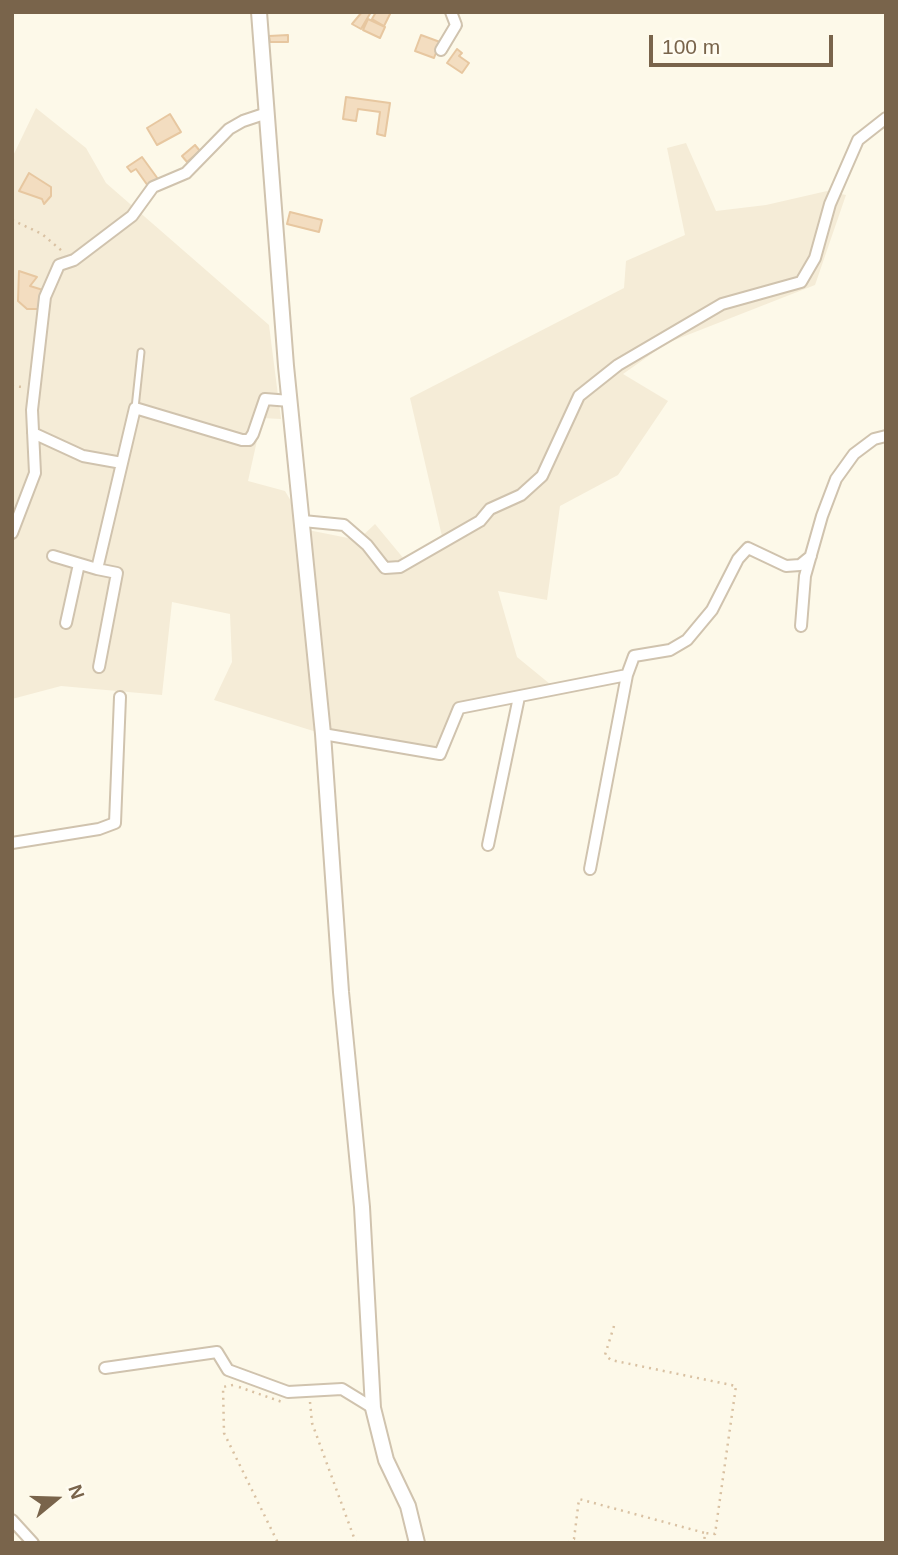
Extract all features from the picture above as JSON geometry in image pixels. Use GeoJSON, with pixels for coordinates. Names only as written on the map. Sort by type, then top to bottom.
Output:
{"type":"FeatureCollection","features":[{"type":"Feature","properties":{"kind":"street"},"geometry":{"type":"LineString","coordinates":[[259,12],[290,401],[323,734],[341,992],[363,1221],[373,1408],[386,1460],[408,1506],[416,1543]]}},
{"type":"Feature","properties":{"kind":"street"},"geometry":{"type":"LineString","coordinates":[[441,50],[456,25],[451,12]]}},
{"type":"Feature","properties":{"kind":"street"},"geometry":{"type":"LineString","coordinates":[[12,533],[35,473],[32,410],[46,297],[59,265],[74,260],[132,216],[153,187],[187,173],[229,130],[243,121],[267,113]]}},
{"type":"Feature","properties":{"kind":"street"},"geometry":{"type":"LineString","coordinates":[[303,521],[344,525],[367,545],[385,568],[400,567],[480,521],[490,509],[520,495],[542,476],[579,396],[618,365],[722,303],[802,282],[815,258],[830,204],[858,140],[886,118]]}},
{"type":"Feature","properties":{"kind":"street"},"geometry":{"type":"LineString","coordinates":[[97,569],[135,408],[249,440],[265,399],[290,401]]}},
{"type":"Feature","properties":{"kind":"street"},"geometry":{"type":"LineString","coordinates":[[33,433],[83,456],[122,463]]}},
{"type":"Feature","properties":{"kind":"street"},"geometry":{"type":"LineString","coordinates":[[801,626],[805,576],[836,479],[854,454],[886,436]]}},
{"type":"Feature","properties":{"kind":"street"},"geometry":{"type":"LineString","coordinates":[[590,869],[627,676],[634,656],[670,650],[687,640],[712,610],[738,559],[748,548],[786,566],[800,565],[811,556]]}},
{"type":"Feature","properties":{"kind":"street"},"geometry":{"type":"LineString","coordinates":[[52,556],[117,572],[99,667]]}},
{"type":"Feature","properties":{"kind":"street"},"geometry":{"type":"LineString","coordinates":[[66,623],[79,564]]}},
{"type":"Feature","properties":{"kind":"street"},"geometry":{"type":"LineString","coordinates":[[323,734],[440,754],[459,708],[627,676]]}},
{"type":"Feature","properties":{"kind":"street"},"geometry":{"type":"LineString","coordinates":[[12,843],[99,829],[115,823],[120,697]]}},
{"type":"Feature","properties":{"kind":"street"},"geometry":{"type":"LineString","coordinates":[[488,845],[519,697]]}},
{"type":"Feature","properties":{"kind":"street"},"geometry":{"type":"LineString","coordinates":[[105,1368],[217,1352],[228,1370],[288,1392],[342,1389],[373,1408]]}},
{"type":"Feature","properties":{"kind":"street"},"geometry":{"type":"LineString","coordinates":[[12,1520],[33,1543]]}},
{"type":"Feature","properties":{"kind":"lane"},"geometry":{"type":"LineString","coordinates":[[135,408],[141,352]]}},
{"type":"Feature","properties":{"kind":"path"},"geometry":{"type":"LineString","coordinates":[[12,220],[42,234],[74,260]]}},
{"type":"Feature","properties":{"kind":"path"},"geometry":{"type":"LineString","coordinates":[[568,1543],[574,1539],[579,1499],[715,1534],[736,1386],[611,1360],[605,1354],[614,1326]]}},
{"type":"Feature","properties":{"kind":"path"},"geometry":{"type":"LineString","coordinates":[[278,1543],[224,1433],[223,1387],[232,1384],[282,1403],[292,1403]]}},
{"type":"Feature","properties":{"kind":"path"},"geometry":{"type":"LineString","coordinates":[[302,1402],[312,1402],[312,1423],[356,1543]]}},
{"type":"Feature","properties":{"kind":"path"},"geometry":{"type":"LineString","coordinates":[[704,1543],[705,1533]]}},
{"type":"Feature","properties":{"kind":"shaded area"},"geometry":{"type":"Polygon","coordinates":[[[36,108],[86,148],[106,183],[269,325],[281,419],[262,418],[248,481],[285,491],[308,530],[358,540],[375,524],[409,565],[444,545],[410,398],[624,288],[626,261],[685,235],[667,148],[686,143],[716,211],[766,205],[827,191],[846,195],[815,285],[667,343],[623,374],[668,401],[618,475],[560,506],[547,600],[498,591],[517,657],[550,684],[459,708],[440,754],[323,734],[214,700],[232,662],[230,614],[172,602],[162,695],[61,686],[12,699],[12,158],[36,108]]]}},
{"type":"Feature","properties":{"kind":"building"},"geometry":{"type":"Polygon","coordinates":[[[362,12],[371,12],[361,29],[352,24],[362,12]]]}},
{"type":"Feature","properties":{"kind":"building"},"geometry":{"type":"Polygon","coordinates":[[[376,12],[391,12],[384,26],[372,19],[376,12]]]}},
{"type":"Feature","properties":{"kind":"building"},"geometry":{"type":"Polygon","coordinates":[[[368,19],[385,27],[380,38],[363,30],[368,19]]]}},
{"type":"Feature","properties":{"kind":"building"},"geometry":{"type":"Polygon","coordinates":[[[288,35],[288,42],[270,42],[269,36],[288,35]]]}},
{"type":"Feature","properties":{"kind":"building"},"geometry":{"type":"Polygon","coordinates":[[[421,35],[440,42],[434,58],[415,51],[421,35]]]}},
{"type":"Feature","properties":{"kind":"building"},"geometry":{"type":"Polygon","coordinates":[[[457,49],[462,53],[459,56],[469,63],[462,73],[447,63],[457,49]]]}},
{"type":"Feature","properties":{"kind":"building"},"geometry":{"type":"Polygon","coordinates":[[[346,97],[390,103],[385,136],[377,134],[380,112],[358,109],[356,121],[343,119],[346,97]]]}},
{"type":"Feature","properties":{"kind":"building"},"geometry":{"type":"Polygon","coordinates":[[[170,114],[181,132],[157,145],[147,128],[170,114]]]}},
{"type":"Feature","properties":{"kind":"building"},"geometry":{"type":"Polygon","coordinates":[[[195,145],[200,151],[187,162],[182,156],[195,145]]]}},
{"type":"Feature","properties":{"kind":"building"},"geometry":{"type":"Polygon","coordinates":[[[142,157],[158,179],[148,186],[136,169],[131,172],[127,167],[142,157]]]}},
{"type":"Feature","properties":{"kind":"building"},"geometry":{"type":"Polygon","coordinates":[[[29,173],[51,187],[51,196],[44,204],[42,199],[19,191],[29,173]]]}},
{"type":"Feature","properties":{"kind":"building"},"geometry":{"type":"Polygon","coordinates":[[[290,212],[322,220],[319,232],[287,224],[290,212]]]}},
{"type":"Feature","properties":{"kind":"building"},"geometry":{"type":"Polygon","coordinates":[[[19,271],[37,277],[30,286],[43,290],[40,309],[27,309],[18,301],[19,271]]]}}]}
